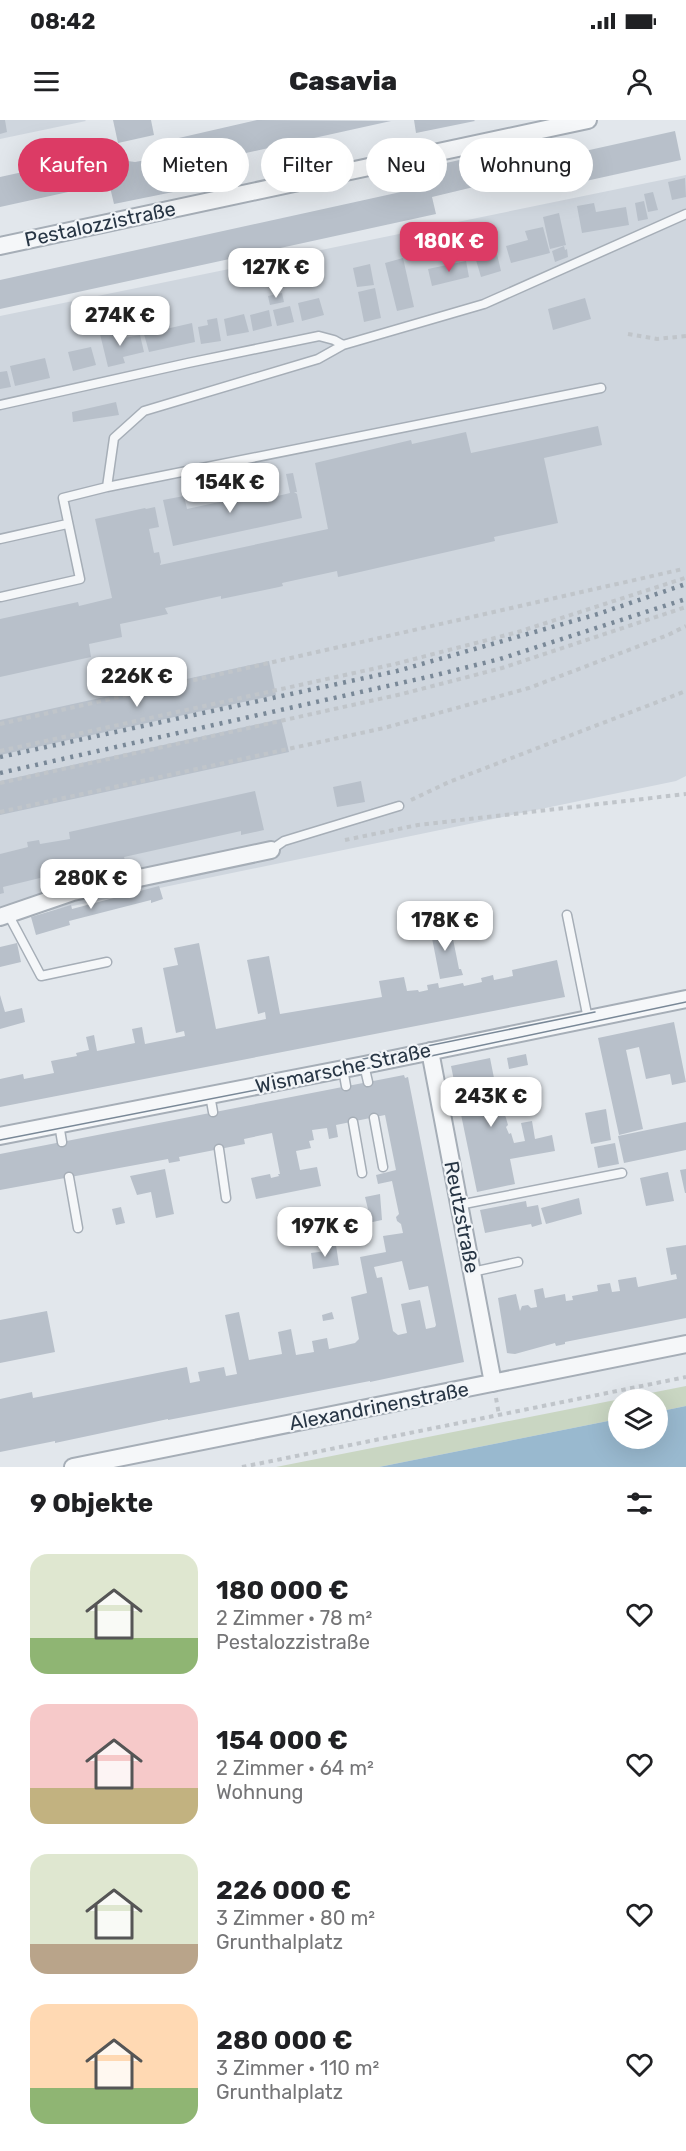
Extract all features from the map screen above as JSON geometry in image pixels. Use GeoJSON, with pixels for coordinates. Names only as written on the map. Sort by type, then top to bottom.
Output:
{"type":"FeatureCollection","features":[{"type":"Feature","properties":{"kind":"street","name":"Pestalozzistraße"},"geometry":{"type":"LineString","coordinates":[[0,246],[588,120]]}},
{"type":"Feature","properties":{"kind":"street"},"geometry":{"type":"LineString","coordinates":[[4,915],[73,892],[271,850]]}},
{"type":"Feature","properties":{"kind":"street","name":"Wismarsche Straße"},"geometry":{"type":"LineString","coordinates":[[0,1136],[59,1124],[211,1104],[343,1069],[686,999]]}},
{"type":"Feature","properties":{"kind":"street","name":"Reutzstraße"},"geometry":{"type":"LineString","coordinates":[[430,1051],[494,1383]]}},
{"type":"Feature","properties":{"kind":"street","name":"Alexandrinenstraße"},"geometry":{"type":"LineString","coordinates":[[73,1467],[686,1344]]}},
{"type":"Feature","properties":{"kind":"lane"},"geometry":{"type":"LineString","coordinates":[[107,487],[114,438],[144,411],[318,358],[343,345],[483,304],[686,214]]}},
{"type":"Feature","properties":{"kind":"lane"},"geometry":{"type":"LineString","coordinates":[[0,405],[319,336],[343,345]]}},
{"type":"Feature","properties":{"kind":"lane"},"geometry":{"type":"LineString","coordinates":[[1,597],[80,579],[63,498],[107,487],[601,388]]}},
{"type":"Feature","properties":{"kind":"lane"},"geometry":{"type":"LineString","coordinates":[[0,539],[67,524]]}},
{"type":"Feature","properties":{"kind":"lane"},"geometry":{"type":"LineString","coordinates":[[271,850],[284,841],[399,806]]}},
{"type":"Feature","properties":{"kind":"lane"},"geometry":{"type":"LineString","coordinates":[[4,915],[41,976],[107,962]]}},
{"type":"Feature","properties":{"kind":"lane"},"geometry":{"type":"LineString","coordinates":[[567,915],[588,1018]]}},
{"type":"Feature","properties":{"kind":"lane"},"geometry":{"type":"LineString","coordinates":[[364,1065],[368,1082]]}},
{"type":"Feature","properties":{"kind":"lane"},"geometry":{"type":"LineString","coordinates":[[343,1069],[346,1086]]}},
{"type":"Feature","properties":{"kind":"lane"},"geometry":{"type":"LineString","coordinates":[[374,1118],[383,1167]]}},
{"type":"Feature","properties":{"kind":"lane"},"geometry":{"type":"LineString","coordinates":[[353,1122],[363,1173]]}},
{"type":"Feature","properties":{"kind":"lane"},"geometry":{"type":"LineString","coordinates":[[59,1124],[62,1142]]}},
{"type":"Feature","properties":{"kind":"lane"},"geometry":{"type":"LineString","coordinates":[[219,1149],[226,1198]]}},
{"type":"Feature","properties":{"kind":"lane"},"geometry":{"type":"LineString","coordinates":[[459,1205],[622,1173]]}},
{"type":"Feature","properties":{"kind":"lane"},"geometry":{"type":"LineString","coordinates":[[69,1176],[78,1228]]}},
{"type":"Feature","properties":{"kind":"lane"},"geometry":{"type":"LineString","coordinates":[[472,1272],[518,1262]]}},
{"type":"Feature","properties":{"kind":"path"},"geometry":{"type":"LineString","coordinates":[[628,334],[657,339],[686,336]]}},
{"type":"Feature","properties":{"kind":"path"},"geometry":{"type":"LineString","coordinates":[[0,724],[683,569]]}},
{"type":"Feature","properties":{"kind":"path"},"geometry":{"type":"LineString","coordinates":[[0,751],[395,664],[518,632],[685,578]]}},
{"type":"Feature","properties":{"kind":"path"},"geometry":{"type":"LineString","coordinates":[[0,783],[447,682],[524,661],[686,607]]}},
{"type":"Feature","properties":{"kind":"path"},"geometry":{"type":"LineString","coordinates":[[0,812],[384,728],[459,708],[529,688],[686,626]]}},
{"type":"Feature","properties":{"kind":"path"},"geometry":{"type":"LineString","coordinates":[[399,806],[449,782],[686,691]]}},
{"type":"Feature","properties":{"kind":"path"},"geometry":{"type":"LineString","coordinates":[[342,841],[418,825],[686,794]]}},
{"type":"Feature","properties":{"kind":"path"},"geometry":{"type":"LineString","coordinates":[[242,1467],[686,1377]]}},
{"type":"Feature","properties":{"kind":"shaded area"},"geometry":{"type":"Polygon","coordinates":[[[0,120],[85,120],[86,121],[0,139],[0,120]]]}},
{"type":"Feature","properties":{"kind":"shaded area"},"geometry":{"type":"Polygon","coordinates":[[[686,175],[686,776],[676,781],[0,921],[0,316],[686,175]]]}},
{"type":"Feature","properties":{"kind":"green space"},"geometry":{"type":"Polygon","coordinates":[[[686,1386],[686,1406],[668,1410],[668,1390],[686,1386]]]}},
{"type":"Feature","properties":{"kind":"green space"},"geometry":{"type":"Polygon","coordinates":[[[608,1401],[608,1421],[379,1467],[276,1467],[608,1401]]]}},
{"type":"Feature","properties":{"kind":"water"},"geometry":{"type":"Polygon","coordinates":[[[686,1406],[686,1467],[379,1467],[608,1421],[608,1449],[668,1449],[668,1410],[686,1406]]]}},
{"type":"Feature","properties":{"kind":"building"},"geometry":{"type":"Polygon","coordinates":[[[0,120],[5,120],[7,132],[0,134],[0,120]]]}},
{"type":"Feature","properties":{"kind":"building"},"geometry":{"type":"Polygon","coordinates":[[[113,120],[151,120],[154,135],[129,141],[129,138],[117,138],[113,120]]]}},
{"type":"Feature","properties":{"kind":"building"},"geometry":{"type":"Polygon","coordinates":[[[257,120],[391,121],[314,138],[261,138],[261,150],[249,152],[249,138],[179,138],[257,120]]]}},
{"type":"Feature","properties":{"kind":"building"},"geometry":{"type":"Polygon","coordinates":[[[414,120],[474,120],[475,121],[416,133],[414,120]]]}},
{"type":"Feature","properties":{"kind":"building"},"geometry":{"type":"Polygon","coordinates":[[[675,131],[681,160],[593,179],[593,149],[675,131]]]}},
{"type":"Feature","properties":{"kind":"building"},"geometry":{"type":"Polygon","coordinates":[[[459,160],[459,191],[432,197],[436,214],[0,309],[0,280],[401,192],[447,192],[447,163],[459,160]]]}},
{"type":"Feature","properties":{"kind":"building"},"geometry":{"type":"Polygon","coordinates":[[[129,161],[141,161],[141,192],[173,192],[114,204],[111,192],[129,192],[129,161]]]}},
{"type":"Feature","properties":{"kind":"building"},"geometry":{"type":"Polygon","coordinates":[[[18,173],[18,192],[68,192],[0,207],[0,177],[18,173]]]}},
{"type":"Feature","properties":{"kind":"building"},"geometry":{"type":"Polygon","coordinates":[[[685,178],[686,197],[672,200],[668,182],[685,178]]]}},
{"type":"Feature","properties":{"kind":"building"},"geometry":{"type":"Polygon","coordinates":[[[653,192],[658,210],[648,212],[644,194],[653,192]]]}},
{"type":"Feature","properties":{"kind":"building"},"geometry":{"type":"Polygon","coordinates":[[[644,201],[648,219],[638,221],[635,203],[644,201]]]}},
{"type":"Feature","properties":{"kind":"building"},"geometry":{"type":"Polygon","coordinates":[[[594,203],[596,212],[626,207],[629,225],[582,233],[577,206],[594,203]]]}},
{"type":"Feature","properties":{"kind":"building"},"geometry":{"type":"Polygon","coordinates":[[[559,213],[566,245],[550,249],[543,217],[559,213]]]}},
{"type":"Feature","properties":{"kind":"building"},"geometry":{"type":"Polygon","coordinates":[[[543,227],[550,253],[511,263],[506,246],[528,240],[525,231],[543,227]]]}},
{"type":"Feature","properties":{"kind":"building"},"geometry":{"type":"Polygon","coordinates":[[[491,230],[495,249],[478,252],[474,234],[491,230]]]}},
{"type":"Feature","properties":{"kind":"building"},"geometry":{"type":"Polygon","coordinates":[[[457,237],[462,259],[447,263],[442,241],[457,237]]]}},
{"type":"Feature","properties":{"kind":"building"},"geometry":{"type":"Polygon","coordinates":[[[564,246],[568,257],[555,262],[552,251],[564,246]]]}},
{"type":"Feature","properties":{"kind":"building"},"geometry":{"type":"Polygon","coordinates":[[[497,254],[501,271],[481,277],[476,260],[497,254]]]}},
{"type":"Feature","properties":{"kind":"building"},"geometry":{"type":"Polygon","coordinates":[[[403,258],[414,307],[397,311],[385,263],[403,258]]]}},
{"type":"Feature","properties":{"kind":"building"},"geometry":{"type":"Polygon","coordinates":[[[466,261],[469,277],[432,286],[428,269],[466,261]]]}},
{"type":"Feature","properties":{"kind":"building"},"geometry":{"type":"Polygon","coordinates":[[[370,264],[374,285],[357,287],[353,268],[370,264]]]}},
{"type":"Feature","properties":{"kind":"building"},"geometry":{"type":"Polygon","coordinates":[[[375,288],[381,318],[364,322],[358,292],[375,288]]]}},
{"type":"Feature","properties":{"kind":"building"},"geometry":{"type":"Polygon","coordinates":[[[282,293],[284,302],[270,305],[268,296],[282,293]]]}},
{"type":"Feature","properties":{"kind":"building"},"geometry":{"type":"Polygon","coordinates":[[[319,298],[324,315],[302,321],[298,303],[319,298]]]}},
{"type":"Feature","properties":{"kind":"building"},"geometry":{"type":"Polygon","coordinates":[[[585,298],[591,319],[553,330],[548,309],[585,298]]]}},
{"type":"Feature","properties":{"kind":"building"},"geometry":{"type":"Polygon","coordinates":[[[290,306],[294,322],[277,326],[273,310],[290,306]]]}},
{"type":"Feature","properties":{"kind":"building"},"geometry":{"type":"Polygon","coordinates":[[[269,310],[272,326],[253,331],[250,315],[269,310]]]}},
{"type":"Feature","properties":{"kind":"building"},"geometry":{"type":"Polygon","coordinates":[[[244,314],[249,332],[227,336],[224,319],[244,314]]]}},
{"type":"Feature","properties":{"kind":"building"},"geometry":{"type":"Polygon","coordinates":[[[217,318],[221,341],[201,344],[198,327],[208,325],[207,320],[217,318]]]}},
{"type":"Feature","properties":{"kind":"building"},"geometry":{"type":"Polygon","coordinates":[[[192,323],[195,342],[149,352],[144,334],[192,323]]]}},
{"type":"Feature","properties":{"kind":"building"},"geometry":{"type":"Polygon","coordinates":[[[117,330],[119,339],[140,335],[144,352],[123,357],[125,363],[108,367],[100,334],[117,330]]]}},
{"type":"Feature","properties":{"kind":"building"},"geometry":{"type":"Polygon","coordinates":[[[91,347],[96,365],[73,371],[68,352],[91,347]]]}},
{"type":"Feature","properties":{"kind":"building"},"geometry":{"type":"Polygon","coordinates":[[[45,358],[50,378],[15,386],[10,366],[45,358]]]}},
{"type":"Feature","properties":{"kind":"building"},"geometry":{"type":"Polygon","coordinates":[[[7,371],[11,387],[0,389],[0,372],[7,371]]]}},
{"type":"Feature","properties":{"kind":"building"},"geometry":{"type":"Polygon","coordinates":[[[116,402],[119,415],[73,422],[72,412],[116,402]]]}},
{"type":"Feature","properties":{"kind":"building"},"geometry":{"type":"Polygon","coordinates":[[[598,426],[602,445],[544,458],[558,523],[494,537],[495,541],[338,577],[337,571],[282,583],[283,586],[279,587],[165,608],[168,614],[120,624],[122,637],[89,644],[91,657],[0,677],[0,619],[78,602],[79,606],[112,598],[95,519],[155,507],[159,527],[149,529],[154,553],[159,552],[160,565],[328,529],[315,463],[411,440],[412,444],[466,432],[471,453],[598,426]]]}},
{"type":"Feature","properties":{"kind":"building"},"geometry":{"type":"Polygon","coordinates":[[[293,473],[297,492],[294,492],[297,494],[302,518],[173,546],[163,500],[184,496],[187,509],[224,501],[221,488],[233,485],[235,495],[255,491],[257,501],[290,493],[286,474],[293,473]]]}},
{"type":"Feature","properties":{"kind":"building"},"geometry":{"type":"Polygon","coordinates":[[[269,661],[276,695],[0,755],[0,720],[269,661]]]}},
{"type":"Feature","properties":{"kind":"building"},"geometry":{"type":"Polygon","coordinates":[[[281,719],[289,752],[0,815],[0,781],[281,719]]]}},
{"type":"Feature","properties":{"kind":"building"},"geometry":{"type":"Polygon","coordinates":[[[361,781],[365,802],[337,807],[333,787],[361,781]]]}},
{"type":"Feature","properties":{"kind":"building"},"geometry":{"type":"Polygon","coordinates":[[[255,791],[264,830],[241,835],[241,831],[124,857],[125,860],[3,887],[4,893],[0,894],[0,854],[28,847],[27,842],[39,840],[40,844],[70,839],[69,832],[255,791]]]}},
{"type":"Feature","properties":{"kind":"building"},"geometry":{"type":"Polygon","coordinates":[[[159,886],[163,899],[69,921],[70,925],[36,935],[31,917],[71,905],[72,909],[159,886]]]}},
{"type":"Feature","properties":{"kind":"building"},"geometry":{"type":"Polygon","coordinates":[[[450,924],[459,969],[463,975],[440,979],[430,928],[450,924]]]}},
{"type":"Feature","properties":{"kind":"building"},"geometry":{"type":"Polygon","coordinates":[[[17,943],[21,962],[0,967],[0,947],[17,943]]]}},
{"type":"Feature","properties":{"kind":"building"},"geometry":{"type":"Polygon","coordinates":[[[199,943],[216,1029],[266,1019],[265,1012],[258,1014],[247,960],[269,956],[280,1014],[382,997],[379,981],[404,977],[407,991],[418,990],[419,992],[428,990],[427,985],[438,983],[439,988],[463,983],[464,986],[482,982],[481,978],[493,975],[494,980],[513,976],[512,970],[557,960],[565,997],[0,1107],[0,1079],[23,1074],[24,1079],[54,1073],[51,1061],[77,1056],[76,1053],[89,1050],[86,1037],[94,1035],[97,1051],[135,1043],[132,1029],[142,1027],[145,1044],[185,1036],[184,1031],[176,1033],[163,968],[178,965],[174,948],[199,943]]]}},
{"type":"Feature","properties":{"kind":"building"},"geometry":{"type":"Polygon","coordinates":[[[0,995],[5,1012],[22,1008],[25,1022],[0,1029],[0,995]]]}},
{"type":"Feature","properties":{"kind":"building"},"geometry":{"type":"Polygon","coordinates":[[[674,1022],[686,1082],[672,1085],[670,1074],[646,1079],[639,1047],[626,1050],[643,1129],[619,1135],[598,1038],[674,1022]]]}},
{"type":"Feature","properties":{"kind":"building"},"geometry":{"type":"Polygon","coordinates":[[[526,1054],[528,1065],[509,1069],[507,1058],[526,1054]]]}},
{"type":"Feature","properties":{"kind":"building"},"geometry":{"type":"Polygon","coordinates":[[[490,1058],[497,1093],[501,1095],[502,1100],[498,1103],[500,1113],[504,1113],[508,1125],[506,1127],[514,1143],[525,1141],[521,1123],[532,1121],[535,1139],[552,1135],[555,1151],[510,1159],[515,1184],[477,1192],[451,1066],[490,1058]]]}},
{"type":"Feature","properties":{"kind":"building"},"geometry":{"type":"Polygon","coordinates":[[[404,1075],[405,1078],[408,1077],[464,1362],[0,1452],[0,1399],[32,1392],[33,1398],[187,1367],[190,1383],[200,1381],[198,1372],[224,1367],[226,1376],[237,1374],[225,1315],[239,1312],[249,1360],[282,1354],[278,1332],[291,1329],[296,1355],[314,1352],[312,1341],[327,1338],[329,1349],[355,1343],[359,1339],[351,1297],[367,1293],[360,1257],[386,1252],[383,1236],[403,1233],[396,1217],[399,1214],[392,1181],[378,1184],[376,1175],[396,1170],[385,1115],[336,1125],[338,1137],[329,1139],[327,1128],[312,1130],[314,1140],[309,1141],[311,1148],[296,1151],[300,1170],[317,1167],[321,1186],[256,1199],[251,1178],[270,1174],[271,1178],[280,1174],[272,1133],[244,1139],[245,1144],[179,1157],[180,1161],[169,1163],[168,1159],[0,1190],[0,1154],[404,1075]],[[402,1261],[374,1267],[377,1278],[382,1277],[393,1331],[398,1335],[407,1333],[401,1304],[420,1300],[426,1329],[436,1325],[428,1286],[409,1290],[402,1261]]]}},
{"type":"Feature","properties":{"kind":"building"},"geometry":{"type":"Polygon","coordinates":[[[606,1109],[611,1140],[591,1144],[585,1113],[606,1109]]]}},
{"type":"Feature","properties":{"kind":"building"},"geometry":{"type":"Polygon","coordinates":[[[686,1122],[686,1150],[624,1163],[618,1136],[686,1122]]]}},
{"type":"Feature","properties":{"kind":"building"},"geometry":{"type":"Polygon","coordinates":[[[615,1143],[619,1164],[598,1168],[594,1147],[615,1143]]]}},
{"type":"Feature","properties":{"kind":"building"},"geometry":{"type":"Polygon","coordinates":[[[165,1169],[174,1214],[156,1218],[151,1192],[137,1195],[130,1176],[165,1169]]]}},
{"type":"Feature","properties":{"kind":"building"},"geometry":{"type":"Polygon","coordinates":[[[686,1169],[686,1193],[685,1193],[680,1170],[686,1169]]]}},
{"type":"Feature","properties":{"kind":"building"},"geometry":{"type":"Polygon","coordinates":[[[668,1172],[674,1201],[646,1206],[640,1178],[668,1172]]]}},
{"type":"Feature","properties":{"kind":"building"},"geometry":{"type":"Polygon","coordinates":[[[380,1194],[382,1220],[354,1226],[351,1213],[368,1209],[365,1197],[380,1194]]]}},
{"type":"Feature","properties":{"kind":"building"},"geometry":{"type":"Polygon","coordinates":[[[579,1198],[582,1214],[546,1224],[541,1208],[579,1198]]]}},
{"type":"Feature","properties":{"kind":"building"},"geometry":{"type":"Polygon","coordinates":[[[526,1201],[527,1207],[538,1205],[542,1224],[485,1233],[480,1210],[526,1201]]]}},
{"type":"Feature","properties":{"kind":"building"},"geometry":{"type":"Polygon","coordinates":[[[121,1207],[125,1223],[116,1225],[112,1209],[121,1207]]]}},
{"type":"Feature","properties":{"kind":"building"},"geometry":{"type":"Polygon","coordinates":[[[336,1245],[339,1265],[313,1269],[311,1253],[326,1251],[325,1247],[336,1245]]]}},
{"type":"Feature","properties":{"kind":"building"},"geometry":{"type":"Polygon","coordinates":[[[686,1245],[686,1318],[565,1342],[565,1344],[556,1346],[555,1343],[515,1354],[507,1353],[498,1298],[516,1294],[520,1311],[522,1306],[537,1307],[534,1290],[543,1288],[545,1298],[565,1294],[566,1301],[573,1300],[572,1296],[598,1291],[597,1285],[610,1283],[612,1292],[620,1291],[618,1280],[636,1277],[638,1287],[677,1279],[676,1274],[671,1275],[666,1248],[686,1245]]]}},
{"type":"Feature","properties":{"kind":"building"},"geometry":{"type":"Polygon","coordinates":[[[47,1311],[55,1352],[0,1363],[0,1320],[47,1311]]]}},
{"type":"Feature","properties":{"kind":"building"},"geometry":{"type":"Polygon","coordinates":[[[332,1312],[334,1319],[323,1321],[322,1315],[332,1312]]]}},
{"type":"Feature","properties":{"kind":"tram line"},"geometry":{"type":"LineString","coordinates":[[0,1140],[431,1056],[686,1002]]}},
{"type":"Feature","properties":{"kind":"tram line"},"geometry":{"type":"LineString","coordinates":[[363,1059],[595,1012]]}},
{"type":"Feature","properties":{"kind":"railway"},"geometry":{"type":"LineString","coordinates":[[0,757],[397,671],[598,614],[686,584]]}},
{"type":"Feature","properties":{"kind":"railway"},"geometry":{"type":"LineString","coordinates":[[0,773],[500,659],[686,599]]}}]}
